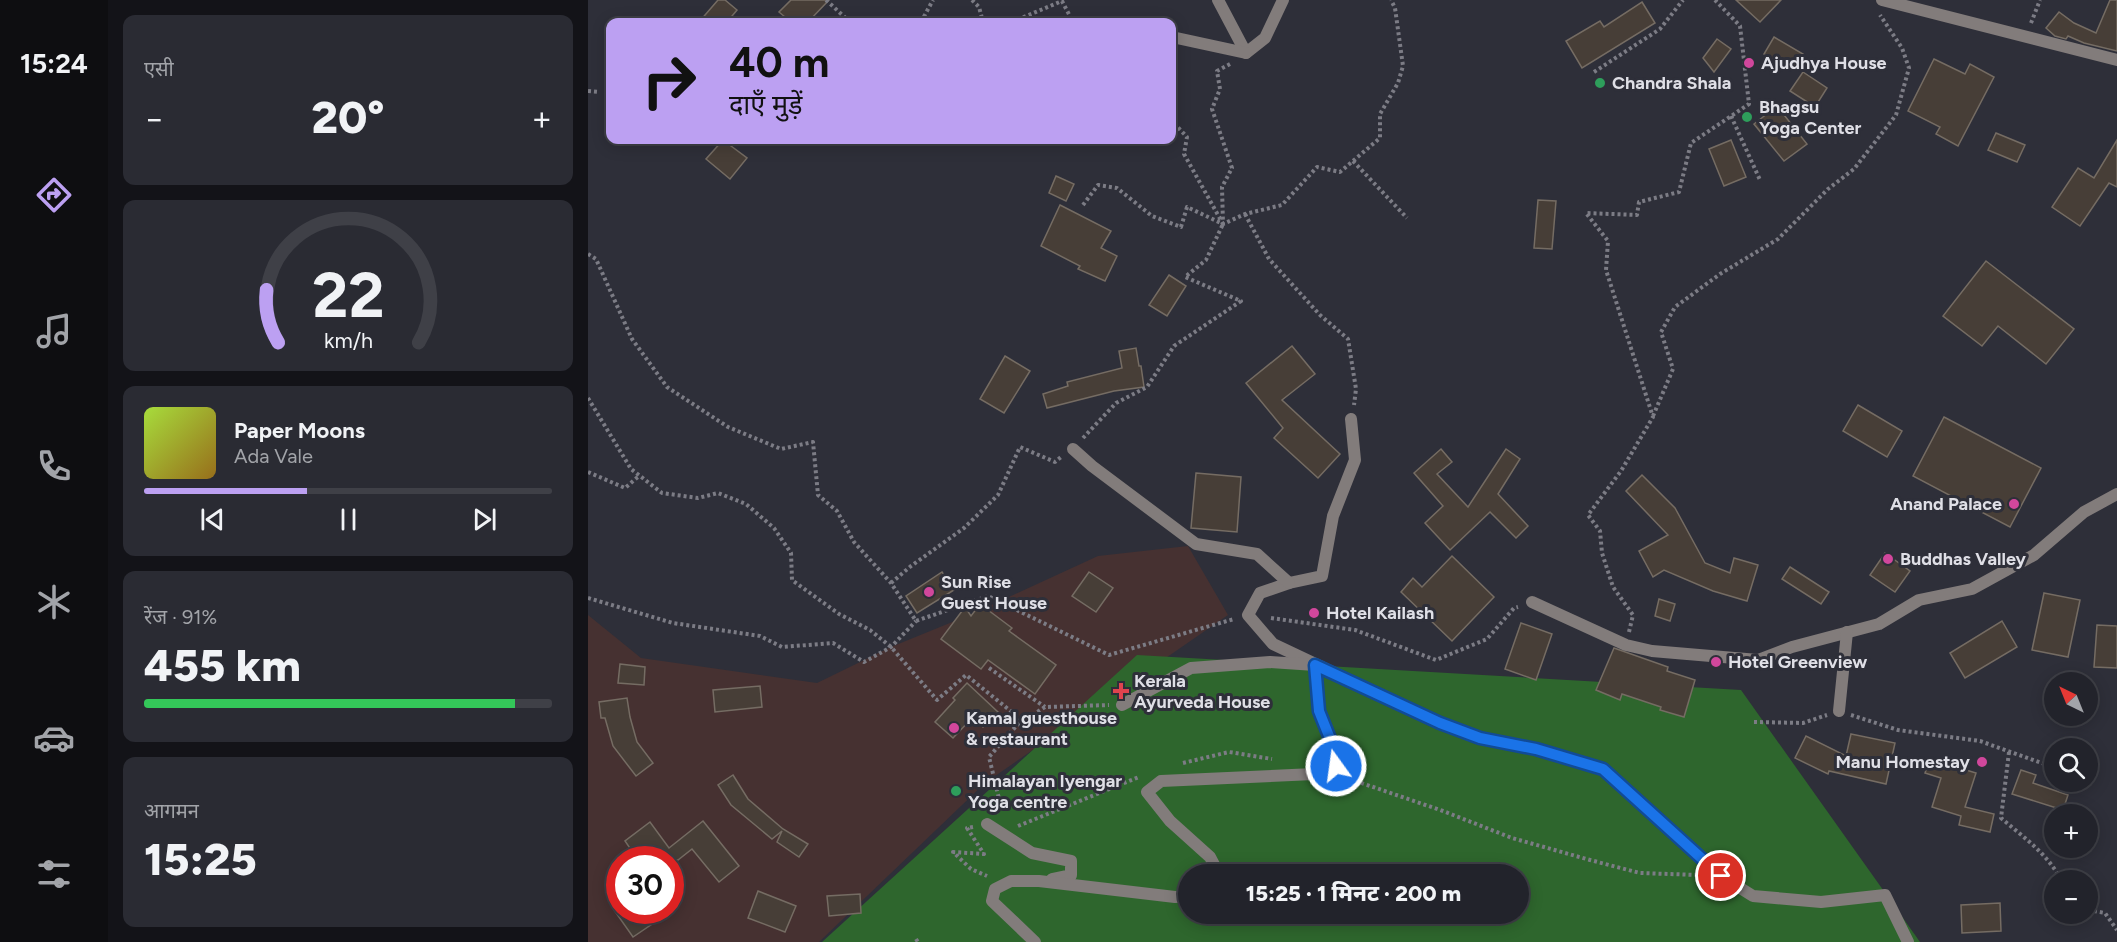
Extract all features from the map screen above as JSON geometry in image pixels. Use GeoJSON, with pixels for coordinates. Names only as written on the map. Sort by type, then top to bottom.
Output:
{"type":"FeatureCollection","features":[{"type":"Feature","properties":{"kind":"street"},"geometry":{"type":"LineString","coordinates":[[1218,0],[1246,53]]}},
{"type":"Feature","properties":{"kind":"street"},"geometry":{"type":"LineString","coordinates":[[1246,53],[1265,38],[1283,0]]}},
{"type":"Feature","properties":{"kind":"street"},"geometry":{"type":"LineString","coordinates":[[1882,0],[2117,60]]}},
{"type":"Feature","properties":{"kind":"street"},"geometry":{"type":"LineString","coordinates":[[1176,38],[1246,53]]}},
{"type":"Feature","properties":{"kind":"street"},"geometry":{"type":"LineString","coordinates":[[1352,419],[1355,460],[1333,516],[1322,576],[1289,583],[1260,593],[1248,615],[1273,644],[1450,727],[1480,738],[1536,749],[1603,769],[1721,876],[1753,896],[1821,903],[1885,895],[1908,942]]}},
{"type":"Feature","properties":{"kind":"street"},"geometry":{"type":"LineString","coordinates":[[1073,449],[1092,466],[1197,544],[1257,554],[1289,583]]}},
{"type":"Feature","properties":{"kind":"street"},"geometry":{"type":"LineString","coordinates":[[1532,603],[1626,645],[1652,651],[1758,660],[1792,647],[1879,624],[1919,600],[1972,589],[2034,555],[2084,512],[2117,494]]}},
{"type":"Feature","properties":{"kind":"street"},"geometry":{"type":"LineString","coordinates":[[1839,711],[1847,632]]}},
{"type":"Feature","properties":{"kind":"street"},"geometry":{"type":"LineString","coordinates":[[1122,705],[1191,668],[1270,662],[1315,665]]}},
{"type":"Feature","properties":{"kind":"street"},"geometry":{"type":"LineString","coordinates":[[1214,864],[1210,857],[1170,821],[1147,792],[1161,781],[1314,774],[1336,766],[1333,746],[1319,711],[1315,665]]}},
{"type":"Feature","properties":{"kind":"street"},"geometry":{"type":"LineString","coordinates":[[987,824],[1032,853],[1071,861],[1071,875],[1039,881]]}},
{"type":"Feature","properties":{"kind":"street"},"geometry":{"type":"LineString","coordinates":[[1035,942],[992,901],[995,889],[1011,881],[1039,881],[1178,895]]}},
{"type":"Feature","properties":{"kind":"path"},"geometry":{"type":"LineString","coordinates":[[826,0],[846,18]]}},
{"type":"Feature","properties":{"kind":"path"},"geometry":{"type":"LineString","coordinates":[[923,18],[933,0]]}},
{"type":"Feature","properties":{"kind":"path"},"geometry":{"type":"LineString","coordinates":[[972,0],[979,7],[982,18]]}},
{"type":"Feature","properties":{"kind":"path"},"geometry":{"type":"LineString","coordinates":[[1223,224],[1245,214],[1282,205],[1317,167],[1340,172],[1380,138],[1380,114],[1398,83],[1403,66],[1395,8],[1391,0]]}},
{"type":"Feature","properties":{"kind":"path"},"geometry":{"type":"LineString","coordinates":[[1594,72],[1660,29],[1683,0]]}},
{"type":"Feature","properties":{"kind":"path"},"geometry":{"type":"LineString","coordinates":[[1653,417],[1606,270],[1608,241],[1586,213],[1637,215],[1639,202],[1679,192],[1691,143],[1749,104],[1740,26],[1715,0]]}},
{"type":"Feature","properties":{"kind":"path"},"geometry":{"type":"LineString","coordinates":[[2025,38],[2040,0]]}},
{"type":"Feature","properties":{"kind":"path"},"geometry":{"type":"LineString","coordinates":[[1022,18],[1062,1],[1071,18]]}},
{"type":"Feature","properties":{"kind":"path"},"geometry":{"type":"LineString","coordinates":[[1627,640],[1633,615],[1613,587],[1602,553],[1600,531],[1588,515],[1621,471],[1653,417],[1673,369],[1661,332],[1675,307],[1720,274],[1778,239],[1828,189],[1854,170],[1896,115],[1909,68],[1902,48],[1880,15]]}},
{"type":"Feature","properties":{"kind":"path"},"geometry":{"type":"LineString","coordinates":[[891,583],[964,528],[998,495],[1020,447],[1055,462],[1073,449],[1116,403],[1147,387],[1174,346],[1241,301],[1185,277],[1206,260],[1223,224],[1222,188],[1232,168],[1212,108],[1221,89],[1217,71],[1246,53]]}},
{"type":"Feature","properties":{"kind":"path"},"geometry":{"type":"LineString","coordinates":[[588,91],[599,92]]}},
{"type":"Feature","properties":{"kind":"path"},"geometry":{"type":"LineString","coordinates":[[1731,116],[1760,180]]}},
{"type":"Feature","properties":{"kind":"path"},"geometry":{"type":"LineString","coordinates":[[1176,126],[1186,137],[1184,154],[1223,224]]}},
{"type":"Feature","properties":{"kind":"path"},"geometry":{"type":"LineString","coordinates":[[1353,161],[1407,218]]}},
{"type":"Feature","properties":{"kind":"path"},"geometry":{"type":"LineString","coordinates":[[1083,205],[1098,185],[1117,188],[1152,216],[1181,227],[1188,207],[1223,224]]}},
{"type":"Feature","properties":{"kind":"path"},"geometry":{"type":"LineString","coordinates":[[1245,214],[1269,259],[1320,315],[1348,339],[1356,389],[1352,419]]}},
{"type":"Feature","properties":{"kind":"path"},"geometry":{"type":"LineString","coordinates":[[588,254],[597,259],[633,339],[667,387],[728,427],[781,448],[813,442],[818,495],[837,511],[854,542],[891,583],[916,621]]}},
{"type":"Feature","properties":{"kind":"path"},"geometry":{"type":"LineString","coordinates":[[588,398],[631,469],[639,476],[662,494],[698,498],[718,493],[746,504],[774,528],[791,553],[792,580],[839,614],[870,630],[891,647],[937,700],[966,675],[1023,722]]}},
{"type":"Feature","properties":{"kind":"path"},"geometry":{"type":"LineString","coordinates":[[588,472],[625,488],[639,476]]}},
{"type":"Feature","properties":{"kind":"path"},"geometry":{"type":"LineString","coordinates":[[588,598],[674,623],[760,636],[782,647],[833,643],[864,662],[891,647],[916,621],[988,596],[1109,655],[1248,615],[1355,630],[1436,660],[1487,639],[1514,608],[1532,603]]}},
{"type":"Feature","properties":{"kind":"path"},"geometry":{"type":"LineString","coordinates":[[989,668],[1045,707]]}},
{"type":"Feature","properties":{"kind":"path"},"geometry":{"type":"LineString","coordinates":[[1006,883],[971,869],[953,852],[984,854],[967,828],[987,824],[1001,807],[989,758],[1017,725],[1045,707],[1122,705]]}},
{"type":"Feature","properties":{"kind":"path"},"geometry":{"type":"LineString","coordinates":[[1754,722],[1803,723],[1839,711],[1898,730],[1980,741],[2044,764]]}},
{"type":"Feature","properties":{"kind":"path"},"geometry":{"type":"LineString","coordinates":[[1176,765],[1229,752],[1275,760]]}},
{"type":"Feature","properties":{"kind":"path"},"geometry":{"type":"LineString","coordinates":[[2009,752],[2001,818],[2035,847],[2056,870]]}},
{"type":"Feature","properties":{"kind":"path"},"geometry":{"type":"LineString","coordinates":[[1323,771],[1443,811],[1512,838],[1600,863],[1640,873],[1721,876]]}},
{"type":"Feature","properties":{"kind":"path"},"geometry":{"type":"LineString","coordinates":[[1000,833],[1145,775]]}},
{"type":"Feature","properties":{"kind":"path"},"geometry":{"type":"LineString","coordinates":[[2098,912],[2105,913],[2117,930]]}},
{"type":"Feature","properties":{"kind":"shaded area"},"geometry":{"type":"Polygon","coordinates":[[[1188,546],[1228,615],[985,783],[819,942],[588,942],[588,615],[641,658],[817,683],[891,647],[972,614],[1098,556],[1188,546]]]}},
{"type":"Feature","properties":{"kind":"green space"},"geometry":{"type":"Polygon","coordinates":[[[1137,655],[1741,690],[1920,942],[822,942],[1137,655]]]}},
{"type":"Feature","properties":{"kind":"building"},"geometry":{"type":"Polygon","coordinates":[[[718,0],[725,0],[737,10],[730,18],[702,18],[718,0]]]}},
{"type":"Feature","properties":{"kind":"building"},"geometry":{"type":"Polygon","coordinates":[[[791,0],[829,0],[812,18],[786,18],[779,12],[791,0]]]}},
{"type":"Feature","properties":{"kind":"building"},"geometry":{"type":"Polygon","coordinates":[[[1736,0],[1781,0],[1760,22],[1736,0]]]}},
{"type":"Feature","properties":{"kind":"building"},"geometry":{"type":"Polygon","coordinates":[[[2110,0],[2117,0],[2117,51],[2084,43],[2068,36],[2066,39],[2055,36],[2046,28],[2059,12],[2074,23],[2096,33],[2110,0]]]}},
{"type":"Feature","properties":{"kind":"building"},"geometry":{"type":"Polygon","coordinates":[[[1642,2],[1655,23],[1582,68],[1566,41],[1600,21],[1604,27],[1642,2]]]}},
{"type":"Feature","properties":{"kind":"building"},"geometry":{"type":"Polygon","coordinates":[[[1774,37],[1803,54],[1794,71],[1764,54],[1774,37]]]}},
{"type":"Feature","properties":{"kind":"building"},"geometry":{"type":"Polygon","coordinates":[[[1717,39],[1731,49],[1714,72],[1703,58],[1717,39]]]}},
{"type":"Feature","properties":{"kind":"building"},"geometry":{"type":"Polygon","coordinates":[[[1934,59],[1965,74],[1970,64],[1994,77],[1958,146],[1936,134],[1940,127],[1908,111],[1934,59]]]}},
{"type":"Feature","properties":{"kind":"building"},"geometry":{"type":"Polygon","coordinates":[[[1803,72],[1827,88],[1815,107],[1790,91],[1803,72]]]}},
{"type":"Feature","properties":{"kind":"building"},"geometry":{"type":"Polygon","coordinates":[[[1777,106],[1807,144],[1784,161],[1754,124],[1777,106]]]}},
{"type":"Feature","properties":{"kind":"building"},"geometry":{"type":"Polygon","coordinates":[[[1996,133],[2025,145],[2017,162],[1988,150],[1996,133]]]}},
{"type":"Feature","properties":{"kind":"building"},"geometry":{"type":"Polygon","coordinates":[[[1731,140],[1746,177],[1724,186],[1709,149],[1731,140]]]}},
{"type":"Feature","properties":{"kind":"building"},"geometry":{"type":"Polygon","coordinates":[[[2117,140],[2117,187],[2109,183],[2080,226],[2052,207],[2078,168],[2094,178],[2117,140]]]}},
{"type":"Feature","properties":{"kind":"building"},"geometry":{"type":"Polygon","coordinates":[[[719,144],[728,144],[747,158],[730,179],[706,159],[719,144]]]}},
{"type":"Feature","properties":{"kind":"building"},"geometry":{"type":"Polygon","coordinates":[[[1056,176],[1074,184],[1066,201],[1049,193],[1056,176]]]}},
{"type":"Feature","properties":{"kind":"building"},"geometry":{"type":"Polygon","coordinates":[[[1538,200],[1556,201],[1552,249],[1534,248],[1538,200]]]}},
{"type":"Feature","properties":{"kind":"building"},"geometry":{"type":"Polygon","coordinates":[[[1060,205],[1111,231],[1101,248],[1117,256],[1105,281],[1078,269],[1080,266],[1041,246],[1060,205]]]}},
{"type":"Feature","properties":{"kind":"building"},"geometry":{"type":"Polygon","coordinates":[[[1986,261],[2074,329],[2046,364],[1998,326],[1982,346],[1943,316],[1986,261]]]}},
{"type":"Feature","properties":{"kind":"building"},"geometry":{"type":"Polygon","coordinates":[[[1169,275],[1186,286],[1167,316],[1149,305],[1169,275]]]}},
{"type":"Feature","properties":{"kind":"building"},"geometry":{"type":"Polygon","coordinates":[[[1292,346],[1315,374],[1282,400],[1340,454],[1318,478],[1274,438],[1283,428],[1246,383],[1292,346]]]}},
{"type":"Feature","properties":{"kind":"building"},"geometry":{"type":"Polygon","coordinates":[[[1136,348],[1144,387],[1114,391],[1047,408],[1043,394],[1068,386],[1067,382],[1122,368],[1119,351],[1136,348]]]}},
{"type":"Feature","properties":{"kind":"building"},"geometry":{"type":"Polygon","coordinates":[[[1005,356],[1030,371],[1004,413],[980,399],[1005,356]]]}},
{"type":"Feature","properties":{"kind":"building"},"geometry":{"type":"Polygon","coordinates":[[[1858,405],[1902,431],[1887,457],[1843,431],[1858,405]]]}},
{"type":"Feature","properties":{"kind":"building"},"geometry":{"type":"Polygon","coordinates":[[[1944,417],[2041,468],[2010,527],[1913,476],[1944,417]]]}},
{"type":"Feature","properties":{"kind":"building"},"geometry":{"type":"Polygon","coordinates":[[[1441,449],[1452,462],[1437,474],[1468,507],[1506,449],[1520,459],[1498,494],[1528,526],[1516,538],[1490,512],[1450,550],[1425,523],[1443,506],[1414,473],[1441,449]]]}},
{"type":"Feature","properties":{"kind":"building"},"geometry":{"type":"Polygon","coordinates":[[[1196,473],[1241,477],[1237,532],[1191,528],[1196,473]]]}},
{"type":"Feature","properties":{"kind":"building"},"geometry":{"type":"Polygon","coordinates":[[[1642,475],[1675,508],[1705,563],[1730,573],[1734,558],[1758,565],[1747,601],[1713,591],[1664,570],[1653,577],[1639,551],[1668,535],[1626,491],[1642,475]]]}},
{"type":"Feature","properties":{"kind":"building"},"geometry":{"type":"Polygon","coordinates":[[[1885,553],[1910,571],[1895,592],[1870,575],[1885,553]]]}},
{"type":"Feature","properties":{"kind":"building"},"geometry":{"type":"Polygon","coordinates":[[[1452,556],[1494,597],[1452,641],[1401,592],[1413,578],[1422,587],[1452,556]]]}},
{"type":"Feature","properties":{"kind":"building"},"geometry":{"type":"Polygon","coordinates":[[[1790,567],[1829,592],[1821,604],[1782,579],[1790,567]]]}},
{"type":"Feature","properties":{"kind":"building"},"geometry":{"type":"Polygon","coordinates":[[[942,572],[954,590],[917,613],[906,596],[942,572]]]}},
{"type":"Feature","properties":{"kind":"building"},"geometry":{"type":"Polygon","coordinates":[[[1089,572],[1113,588],[1096,612],[1072,596],[1089,572]]]}},
{"type":"Feature","properties":{"kind":"building"},"geometry":{"type":"Polygon","coordinates":[[[2044,593],[2080,600],[2068,657],[2032,650],[2044,593]]]}},
{"type":"Feature","properties":{"kind":"building"},"geometry":{"type":"Polygon","coordinates":[[[1659,599],[1675,604],[1670,621],[1655,616],[1659,599]]]}},
{"type":"Feature","properties":{"kind":"building"},"geometry":{"type":"Polygon","coordinates":[[[980,604],[1012,628],[1009,631],[1056,665],[1035,694],[988,660],[981,669],[941,639],[965,607],[971,616],[980,604]]]}},
{"type":"Feature","properties":{"kind":"building"},"geometry":{"type":"Polygon","coordinates":[[[2002,621],[2017,647],[1965,678],[1950,653],[2002,621]]]}},
{"type":"Feature","properties":{"kind":"building"},"geometry":{"type":"Polygon","coordinates":[[[1521,623],[1552,634],[1536,680],[1505,669],[1521,623]]]}},
{"type":"Feature","properties":{"kind":"building"},"geometry":{"type":"Polygon","coordinates":[[[2097,625],[2117,626],[2117,668],[2094,667],[2097,625]]]}},
{"type":"Feature","properties":{"kind":"building"},"geometry":{"type":"Polygon","coordinates":[[[1614,648],[1668,667],[1667,671],[1695,680],[1684,717],[1622,694],[1620,700],[1596,690],[1614,648]]]}},
{"type":"Feature","properties":{"kind":"building"},"geometry":{"type":"Polygon","coordinates":[[[620,664],[645,667],[644,685],[618,683],[620,664]]]}},
{"type":"Feature","properties":{"kind":"building"},"geometry":{"type":"Polygon","coordinates":[[[967,683],[998,712],[983,727],[973,717],[953,738],[935,722],[967,683]]]}},
{"type":"Feature","properties":{"kind":"building"},"geometry":{"type":"Polygon","coordinates":[[[760,686],[762,707],[715,712],[713,690],[760,686]]]}},
{"type":"Feature","properties":{"kind":"building"},"geometry":{"type":"Polygon","coordinates":[[[627,698],[637,742],[653,763],[636,776],[613,746],[605,718],[601,718],[599,702],[627,698]]]}},
{"type":"Feature","properties":{"kind":"building"},"geometry":{"type":"Polygon","coordinates":[[[1851,734],[1895,743],[1886,784],[1829,771],[1828,774],[1795,758],[1806,736],[1846,756],[1851,734]]]}},
{"type":"Feature","properties":{"kind":"building"},"geometry":{"type":"Polygon","coordinates":[[[1930,759],[1976,773],[1965,807],[1994,814],[1990,832],[1959,825],[1961,816],[1932,807],[1941,778],[1925,773],[1930,759]]]}},
{"type":"Feature","properties":{"kind":"building"},"geometry":{"type":"Polygon","coordinates":[[[2021,770],[2036,775],[2033,783],[2044,787],[2044,792],[2059,792],[2068,795],[2065,804],[2044,804],[2012,794],[2021,770]]]}},
{"type":"Feature","properties":{"kind":"building"},"geometry":{"type":"Polygon","coordinates":[[[733,775],[748,799],[783,829],[808,844],[799,857],[777,842],[782,831],[772,839],[731,805],[718,785],[733,775]]]}},
{"type":"Feature","properties":{"kind":"building"},"geometry":{"type":"Polygon","coordinates":[[[703,821],[739,866],[719,882],[692,849],[684,855],[684,846],[672,846],[703,821]]]}},
{"type":"Feature","properties":{"kind":"building"},"geometry":{"type":"Polygon","coordinates":[[[650,822],[668,846],[628,846],[625,841],[650,822]]]}},
{"type":"Feature","properties":{"kind":"building"},"geometry":{"type":"Polygon","coordinates":[[[758,891],[796,906],[785,932],[748,918],[758,891]]]}},
{"type":"Feature","properties":{"kind":"building"},"geometry":{"type":"Polygon","coordinates":[[[860,894],[861,913],[829,916],[827,896],[860,894]]]}},
{"type":"Feature","properties":{"kind":"building"},"geometry":{"type":"Polygon","coordinates":[[[2000,903],[2001,931],[1962,933],[1961,905],[2000,903]]]}},
{"type":"Feature","properties":{"kind":"building"},"geometry":{"type":"Polygon","coordinates":[[[624,924],[652,924],[633,937],[624,924]]]}},
{"type":"Feature","properties":{"kind":"place","name":"Ajudhya House"},"geometry":{"type":"Point","coordinates":[1749,63]}},
{"type":"Feature","properties":{"kind":"place","name":"Chandra Shala"},"geometry":{"type":"Point","coordinates":[1600,83]}},
{"type":"Feature","properties":{"kind":"place","name":"Bhagsu Yoga Center"},"geometry":{"type":"Point","coordinates":[1747,117]}},
{"type":"Feature","properties":{"kind":"place","name":"Anand Palace"},"geometry":{"type":"Point","coordinates":[2014,504]}},
{"type":"Feature","properties":{"kind":"place","name":"Buddhas Valley"},"geometry":{"type":"Point","coordinates":[1888,559]}},
{"type":"Feature","properties":{"kind":"place","name":"Sun Rise Guest House"},"geometry":{"type":"Point","coordinates":[929,592]}},
{"type":"Feature","properties":{"kind":"place","name":"Hotel Kailash"},"geometry":{"type":"Point","coordinates":[1314,613]}},
{"type":"Feature","properties":{"kind":"place","name":"Hotel Greenview"},"geometry":{"type":"Point","coordinates":[1716,662]}},
{"type":"Feature","properties":{"kind":"place","name":"Kerala Ayurveda House"},"geometry":{"type":"Point","coordinates":[1121,691]}},
{"type":"Feature","properties":{"kind":"place","name":"Kamal guesthouse & restaurant"},"geometry":{"type":"Point","coordinates":[954,728]}},
{"type":"Feature","properties":{"kind":"place","name":"Manu Homestay"},"geometry":{"type":"Point","coordinates":[1982,762]}},
{"type":"Feature","properties":{"kind":"place","name":"Himalayan Iyengar Yoga centre"},"geometry":{"type":"Point","coordinates":[956,791]}},
{"type":"Feature","properties":{"kind":"route"},"geometry":{"type":"LineString","coordinates":[[1336,766],[1333,746],[1319,711],[1315,665],[1460,731],[1480,738],[1536,749],[1603,769],[1721,876]]}}]}
